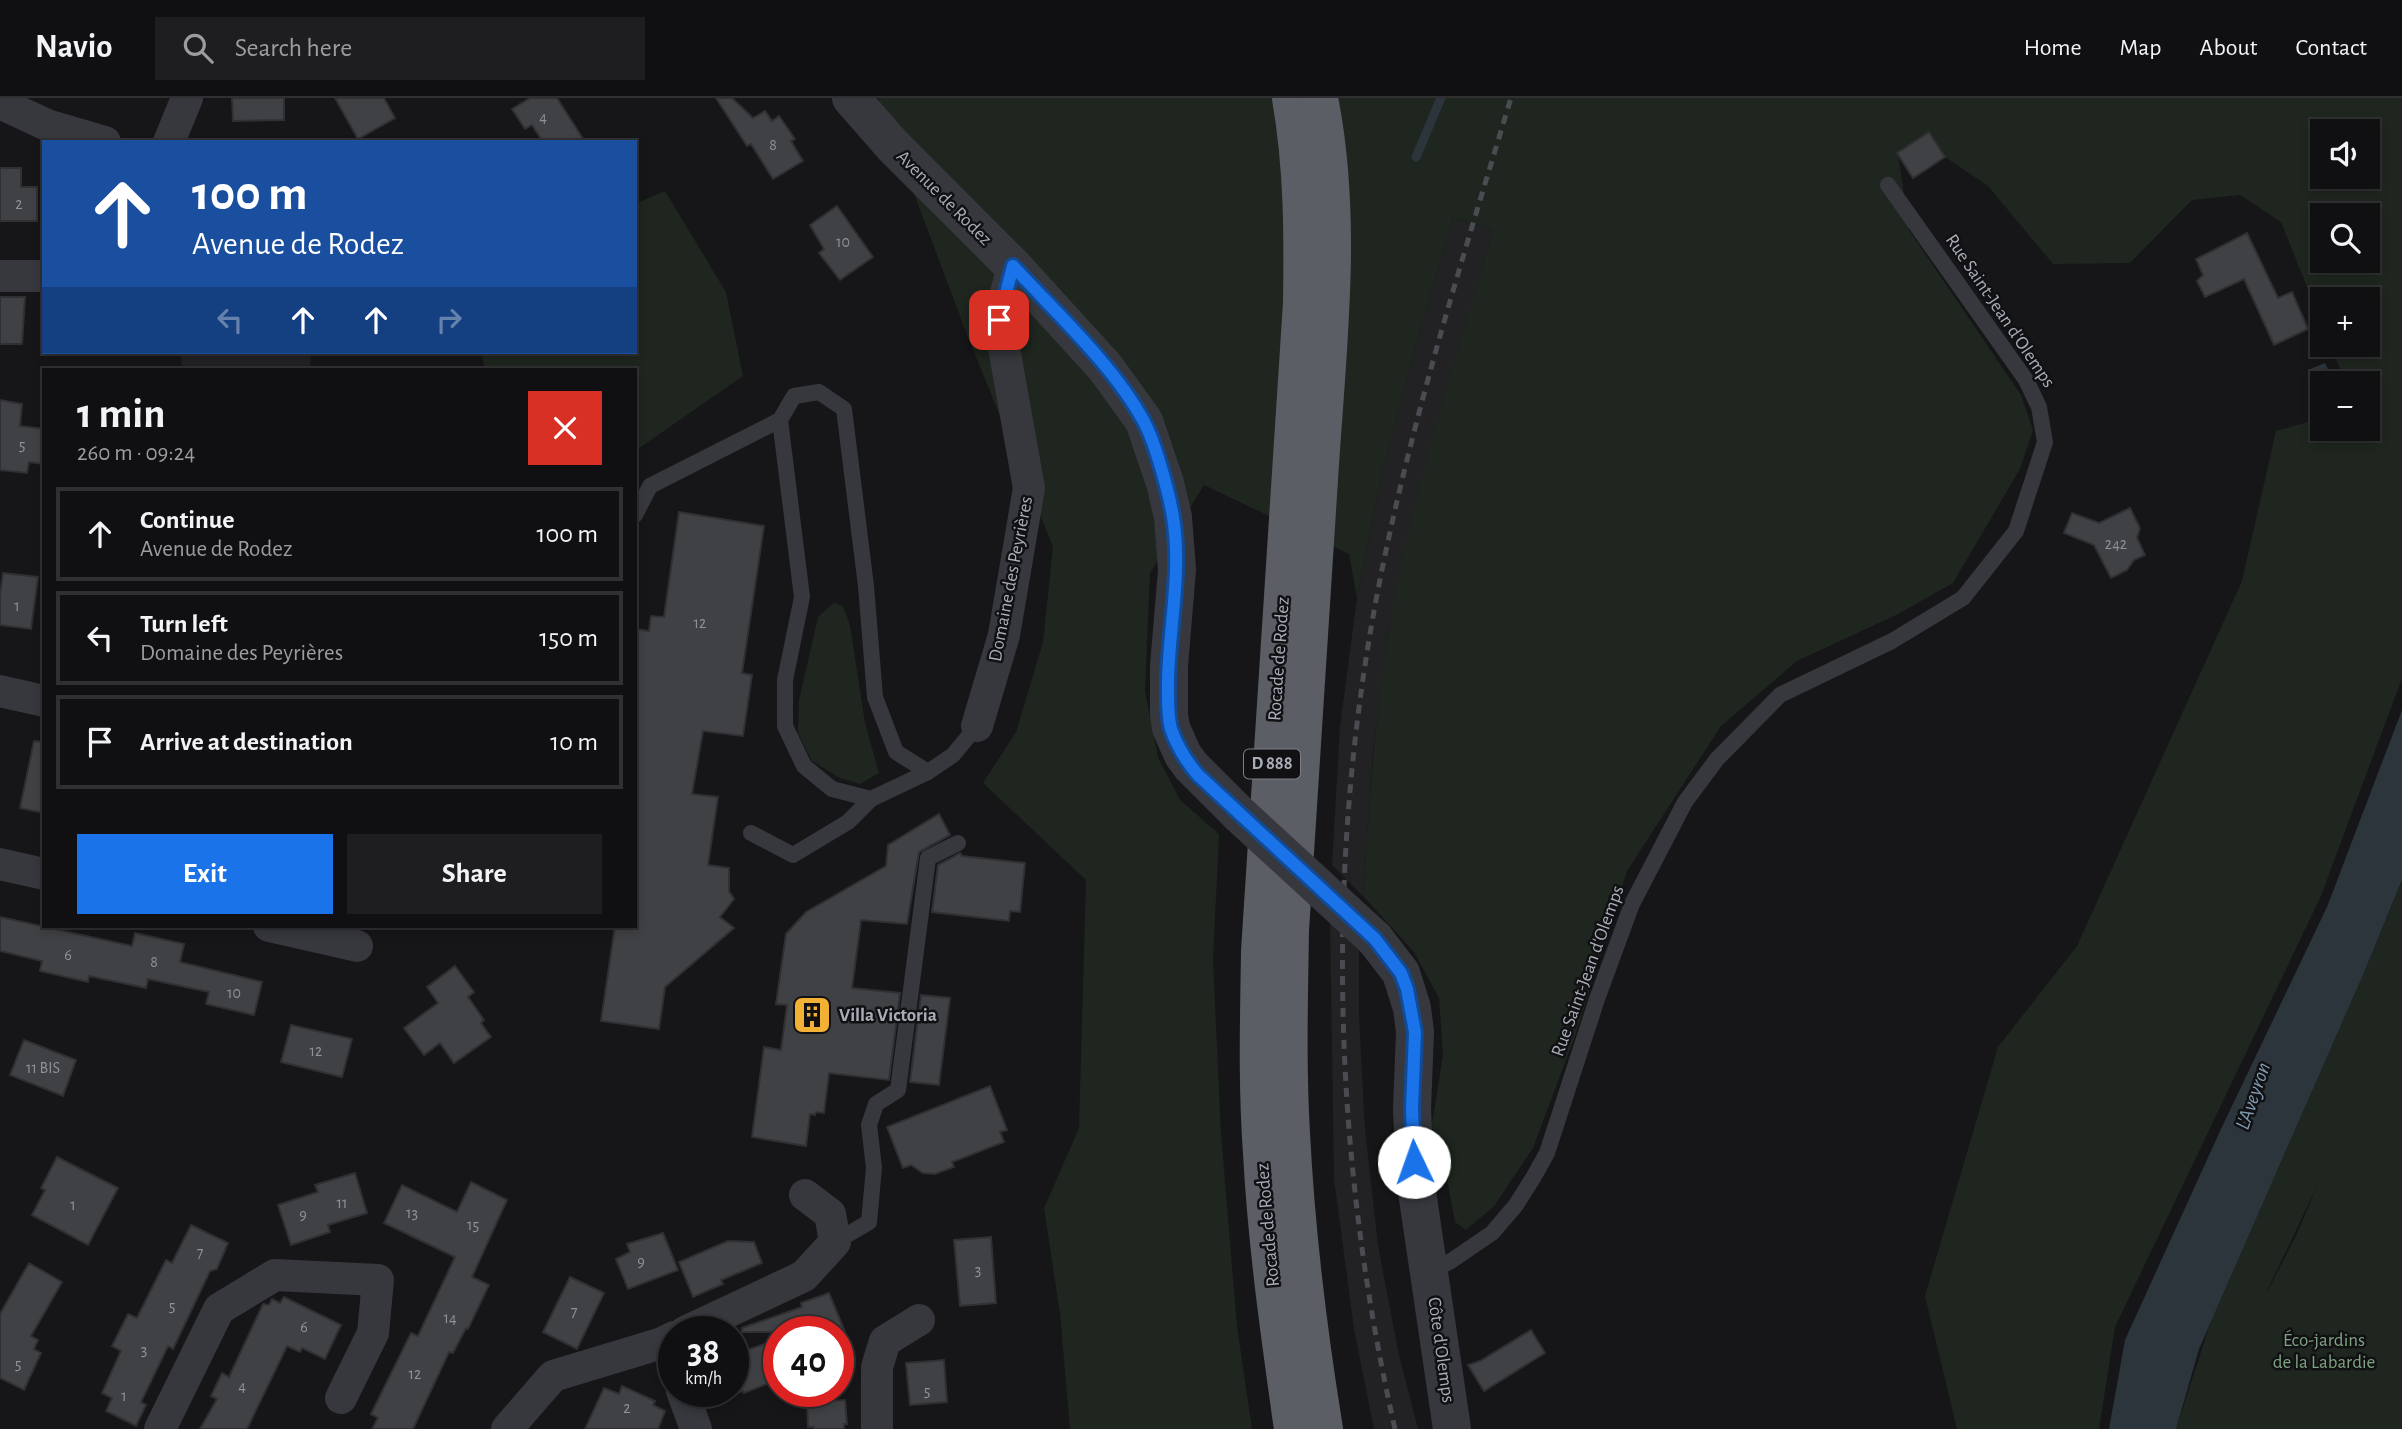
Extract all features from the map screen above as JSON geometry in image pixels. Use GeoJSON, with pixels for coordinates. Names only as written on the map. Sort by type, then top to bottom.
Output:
{"type":"FeatureCollection","features":[{"type":"Feature","properties":{"kind":"highway","name":"Rocade de Rodez"},"geometry":{"type":"LineString","coordinates":[[1291,98],[1303,205],[1302,303],[1259,951],[1258,1057],[1269,1242],[1293,1429]]}},
{"type":"Feature","properties":{"kind":"highway","name":"Rocade de Rodez"},"geometry":{"type":"LineString","coordinates":[[1320,98],[1325,124],[1330,191],[1330,307],[1290,930],[1288,1033],[1299,1245],[1324,1429]]}},
{"type":"Feature","properties":{"kind":"street"},"geometry":{"type":"LineString","coordinates":[[170,140],[187,98]]}},
{"type":"Feature","properties":{"kind":"street","name":"Avenue de Rodez"},"geometry":{"type":"LineString","coordinates":[[851,98],[893,146],[1013,266],[1105,367],[1144,421],[1165,482],[1173,517],[1177,570],[1168,666],[1168,715],[1183,755],[1240,815],[1375,939]]}},
{"type":"Feature","properties":{"kind":"street"},"geometry":{"type":"LineString","coordinates":[[0,103],[47,125],[98,140]]}},
{"type":"Feature","properties":{"kind":"street","name":"Domaine des Peyrières"},"geometry":{"type":"LineString","coordinates":[[977,726],[1004,635],[1029,488],[999,320],[1013,266]]}},
{"type":"Feature","properties":{"kind":"street"},"geometry":{"type":"LineString","coordinates":[[0,276],[42,276]]}},
{"type":"Feature","properties":{"kind":"street"},"geometry":{"type":"LineString","coordinates":[[0,691],[42,701]]}},
{"type":"Feature","properties":{"kind":"street"},"geometry":{"type":"LineString","coordinates":[[0,863],[42,874]]}},
{"type":"Feature","properties":{"kind":"street"},"geometry":{"type":"LineString","coordinates":[[278,928],[357,946]]}},
{"type":"Feature","properties":{"kind":"street","name":"Côte d'Olemps"},"geometry":{"type":"LineString","coordinates":[[1375,939],[1401,973],[1412,1008],[1415,1032],[1412,1109],[1415,1178],[1452,1429]]}},
{"type":"Feature","properties":{"kind":"street"},"geometry":{"type":"LineString","coordinates":[[730,1316],[804,1276],[835,1242],[830,1214],[805,1195]]}},
{"type":"Feature","properties":{"kind":"street"},"geometry":{"type":"LineString","coordinates":[[160,1429],[219,1309],[275,1275],[377,1280],[373,1333],[341,1398]]}},
{"type":"Feature","properties":{"kind":"street"},"geometry":{"type":"LineString","coordinates":[[877,1429],[877,1367],[885,1341],[919,1320]]}},
{"type":"Feature","properties":{"kind":"street"},"geometry":{"type":"LineString","coordinates":[[507,1429],[553,1376],[658,1350]]}},
{"type":"Feature","properties":{"kind":"street"},"geometry":{"type":"LineString","coordinates":[[688,1407],[696,1429]]}},
{"type":"Feature","properties":{"kind":"lane","name":"Rue Saint-Jean d'Olemps"},"geometry":{"type":"LineString","coordinates":[[1429,1272],[1451,1261],[1492,1233],[1517,1205],[1533,1178],[1547,1153],[1597,999],[1632,904],[1685,802],[1717,759],[1780,695],[1892,640],[1963,598],[2016,531],[2045,442],[2039,407],[2026,380],[1888,185]]}},
{"type":"Feature","properties":{"kind":"lane"},"geometry":{"type":"LineString","coordinates":[[637,508],[643,489],[780,420],[794,396],[819,392],[844,409],[866,586],[876,697],[897,752],[928,772]]}},
{"type":"Feature","properties":{"kind":"lane"},"geometry":{"type":"LineString","coordinates":[[780,420],[802,597],[785,680],[785,726],[804,766],[832,789],[872,799]]}},
{"type":"Feature","properties":{"kind":"lane"},"geometry":{"type":"LineString","coordinates":[[751,833],[793,855],[848,822],[872,799],[928,772],[953,754],[977,726]]}},
{"type":"Feature","properties":{"kind":"lane"},"geometry":{"type":"LineString","coordinates":[[835,1242],[869,1222],[874,1168],[869,1125],[876,1104],[898,1090],[928,858],[958,843]]}},
{"type":"Feature","properties":{"kind":"shaded area"},"geometry":{"type":"Polygon","coordinates":[[[1453,218],[1493,229],[1446,390],[1414,515],[1388,635],[1373,752],[1363,896],[1332,865],[1340,727],[1357,598],[1381,479],[1453,218]]]}},
{"type":"Feature","properties":{"kind":"shaded area"},"geometry":{"type":"Polygon","coordinates":[[[181,354],[311,354],[310,368],[182,368],[181,354]]]}},
{"type":"Feature","properties":{"kind":"shaded area"},"geometry":{"type":"Polygon","coordinates":[[[1330,923],[1359,947],[1359,1015],[1365,1130],[1378,1245],[1398,1351],[1418,1429],[1374,1429],[1354,1329],[1334,1179],[1330,923]]]}},
{"type":"Feature","properties":{"kind":"green space"},"geometry":{"type":"Polygon","coordinates":[[[878,98],[2402,98],[2402,678],[2321,896],[2115,1327],[2099,1429],[1957,1429],[1925,1296],[1998,1047],[2077,946],[2242,581],[2276,431],[2310,421],[2310,441],[2380,441],[2380,371],[2341,371],[2335,357],[2380,357],[2380,287],[2310,287],[2310,295],[2281,222],[2240,195],[2192,200],[2130,263],[2053,264],[1988,186],[1945,157],[1929,132],[1898,153],[1909,230],[2021,395],[2033,430],[2020,469],[1953,583],[1896,615],[1797,661],[1721,726],[1627,871],[1576,1033],[1533,1148],[1494,1206],[1466,1230],[1455,1222],[1447,1180],[1432,1170],[1431,1130],[1443,1055],[1439,998],[1414,952],[1363,896],[1379,701],[1397,584],[1434,431],[1493,229],[1453,218],[1381,479],[1357,598],[1349,554],[1204,485],[1150,573],[1145,691],[1158,757],[1180,800],[1219,834],[1213,960],[1221,1133],[1237,1326],[1252,1429],[1070,1429],[1060,1314],[1044,1208],[1079,1128],[1086,880],[983,783],[1016,732],[1043,642],[1053,547],[966,332],[878,98]]]}},
{"type":"Feature","properties":{"kind":"green space"},"geometry":{"type":"Polygon","coordinates":[[[665,191],[726,292],[743,376],[637,450],[637,368],[485,368],[481,354],[637,354],[637,203],[665,191]]]}},
{"type":"Feature","properties":{"kind":"green space"},"geometry":{"type":"Polygon","coordinates":[[[834,603],[843,606],[850,625],[865,723],[879,773],[860,784],[840,778],[812,761],[798,733],[799,700],[818,617],[834,603]]]}},
{"type":"Feature","properties":{"kind":"green space","name":"Éco-jardins de la Labardie"},"geometry":{"type":"Polygon","coordinates":[[[2402,881],[2402,1429],[2176,1429],[2210,1324],[2402,881]],[[2318,1184],[2266,1294],[2297,1234],[2318,1184]]]}},
{"type":"Feature","properties":{"kind":"water"},"geometry":{"type":"Polygon","coordinates":[[[2325,363],[2329,371],[2310,371],[2310,375],[2308,370],[2325,363]]]}},
{"type":"Feature","properties":{"kind":"water","name":"L'Aveyron"},"geometry":{"type":"Polygon","coordinates":[[[2402,710],[2402,880],[2199,1349],[2176,1429],[2109,1429],[2125,1340],[2221,1129],[2327,907],[2402,710]]]}},
{"type":"Feature","properties":{"kind":"building"},"geometry":{"type":"Polygon","coordinates":[[[232,98],[284,98],[284,120],[233,121],[232,98]]]}},
{"type":"Feature","properties":{"kind":"building"},"geometry":{"type":"Polygon","coordinates":[[[335,98],[384,98],[395,118],[358,139],[335,98]]]}},
{"type":"Feature","properties":{"kind":"building"},"geometry":{"type":"Polygon","coordinates":[[[530,98],[557,98],[584,140],[542,140],[532,125],[525,129],[512,109],[530,98]]]}},
{"type":"Feature","properties":{"kind":"building"},"geometry":{"type":"Polygon","coordinates":[[[716,98],[732,98],[753,118],[765,111],[772,121],[779,116],[795,139],[791,141],[803,161],[773,179],[751,144],[747,146],[716,98]]]}},
{"type":"Feature","properties":{"kind":"building"},"geometry":{"type":"Polygon","coordinates":[[[1929,132],[1945,157],[1913,178],[1897,153],[1929,132]]]}},
{"type":"Feature","properties":{"kind":"building"},"geometry":{"type":"Polygon","coordinates":[[[0,168],[21,168],[21,187],[37,187],[37,221],[0,221],[0,168]]]}},
{"type":"Feature","properties":{"kind":"building"},"geometry":{"type":"Polygon","coordinates":[[[837,206],[873,257],[840,280],[819,253],[824,249],[810,225],[837,206]]]}},
{"type":"Feature","properties":{"kind":"building"},"geometry":{"type":"Polygon","coordinates":[[[2247,233],[2278,298],[2292,292],[2308,329],[2274,345],[2244,279],[2205,297],[2197,281],[2203,275],[2196,259],[2247,233]]]}},
{"type":"Feature","properties":{"kind":"building"},"geometry":{"type":"Polygon","coordinates":[[[0,297],[25,297],[22,344],[0,344],[0,297]]]}},
{"type":"Feature","properties":{"kind":"building"},"geometry":{"type":"Polygon","coordinates":[[[0,400],[22,404],[20,426],[42,429],[42,464],[29,462],[27,473],[0,470],[0,400]]]}},
{"type":"Feature","properties":{"kind":"building"},"geometry":{"type":"Polygon","coordinates":[[[2130,508],[2140,528],[2137,538],[2145,555],[2134,560],[2127,570],[2111,578],[2094,545],[2064,533],[2072,513],[2099,523],[2130,508]]]}},
{"type":"Feature","properties":{"kind":"building"},"geometry":{"type":"Polygon","coordinates":[[[679,512],[764,526],[742,673],[752,675],[743,736],[703,731],[692,794],[718,797],[708,865],[729,868],[729,891],[734,899],[720,917],[734,928],[665,987],[659,1029],[601,1021],[615,928],[637,928],[637,629],[649,631],[651,616],[664,617],[679,512]]]}},
{"type":"Feature","properties":{"kind":"building"},"geometry":{"type":"Polygon","coordinates":[[[3,573],[38,577],[31,629],[0,625],[3,573]]]}},
{"type":"Feature","properties":{"kind":"building"},"geometry":{"type":"Polygon","coordinates":[[[34,741],[42,742],[42,813],[20,808],[34,741]]]}},
{"type":"Feature","properties":{"kind":"building"},"geometry":{"type":"Polygon","coordinates":[[[939,814],[950,835],[919,852],[907,924],[861,920],[852,988],[900,993],[889,1080],[829,1073],[824,1113],[810,1114],[806,1146],[752,1137],[764,1047],[781,1050],[787,1005],[776,1004],[786,934],[806,912],[886,866],[888,845],[939,814]]]}},
{"type":"Feature","properties":{"kind":"building"},"geometry":{"type":"Polygon","coordinates":[[[960,853],[962,856],[1025,863],[1020,912],[1010,911],[1009,921],[932,912],[938,865],[960,853]]]}},
{"type":"Feature","properties":{"kind":"building"},"geometry":{"type":"Polygon","coordinates":[[[0,917],[132,946],[135,933],[184,944],[180,962],[262,982],[254,1015],[206,1004],[209,992],[148,979],[146,988],[89,976],[88,982],[40,971],[42,961],[0,951],[0,917]]]}},
{"type":"Feature","properties":{"kind":"building"},"geometry":{"type":"Polygon","coordinates":[[[455,966],[474,992],[468,997],[484,1020],[481,1023],[491,1037],[454,1063],[440,1043],[424,1055],[404,1028],[438,1003],[427,987],[455,966]]]}},
{"type":"Feature","properties":{"kind":"building"},"geometry":{"type":"Polygon","coordinates":[[[921,995],[950,998],[939,1085],[910,1082],[921,995]]]}},
{"type":"Feature","properties":{"kind":"building"},"geometry":{"type":"Polygon","coordinates":[[[291,1025],[352,1039],[342,1077],[281,1062],[291,1025]]]}},
{"type":"Feature","properties":{"kind":"building"},"geometry":{"type":"Polygon","coordinates":[[[24,1040],[76,1060],[63,1096],[10,1075],[24,1040]]]}},
{"type":"Feature","properties":{"kind":"building"},"geometry":{"type":"Polygon","coordinates":[[[990,1086],[1007,1130],[1000,1132],[1004,1142],[952,1162],[954,1167],[935,1174],[923,1173],[911,1165],[903,1168],[887,1127],[990,1086]]]}},
{"type":"Feature","properties":{"kind":"building"},"geometry":{"type":"Polygon","coordinates":[[[57,1157],[118,1188],[88,1245],[32,1215],[45,1190],[41,1188],[57,1157]]]}},
{"type":"Feature","properties":{"kind":"building"},"geometry":{"type":"Polygon","coordinates":[[[355,1173],[367,1213],[328,1225],[330,1232],[291,1245],[278,1205],[318,1192],[315,1185],[355,1173]]]}},
{"type":"Feature","properties":{"kind":"building"},"geometry":{"type":"Polygon","coordinates":[[[471,1182],[507,1200],[472,1277],[489,1285],[468,1329],[466,1328],[453,1353],[449,1352],[413,1429],[372,1429],[378,1418],[371,1414],[411,1333],[418,1336],[455,1257],[384,1223],[402,1185],[457,1212],[471,1182]]]}},
{"type":"Feature","properties":{"kind":"building"},"geometry":{"type":"Polygon","coordinates":[[[191,1225],[228,1243],[217,1269],[210,1271],[173,1349],[168,1346],[141,1402],[146,1405],[136,1426],[106,1411],[112,1398],[102,1393],[121,1351],[112,1346],[128,1314],[137,1318],[166,1260],[172,1263],[191,1225]]]}},
{"type":"Feature","properties":{"kind":"building"},"geometry":{"type":"Polygon","coordinates":[[[663,1233],[678,1270],[628,1289],[616,1259],[630,1252],[627,1244],[663,1233]]]}},
{"type":"Feature","properties":{"kind":"building"},"geometry":{"type":"Polygon","coordinates":[[[991,1237],[996,1303],[960,1306],[954,1240],[991,1237]]]}},
{"type":"Feature","properties":{"kind":"building"},"geometry":{"type":"Polygon","coordinates":[[[728,1241],[754,1242],[762,1263],[721,1280],[723,1284],[693,1297],[679,1262],[728,1241]]]}},
{"type":"Feature","properties":{"kind":"building"},"geometry":{"type":"Polygon","coordinates":[[[29,1263],[62,1282],[31,1336],[38,1340],[34,1349],[41,1353],[24,1390],[0,1378],[0,1314],[29,1263]]]}},
{"type":"Feature","properties":{"kind":"building"},"geometry":{"type":"Polygon","coordinates":[[[570,1277],[604,1293],[577,1349],[543,1332],[570,1277]]]}},
{"type":"Feature","properties":{"kind":"building"},"geometry":{"type":"Polygon","coordinates":[[[829,1293],[838,1316],[776,1316],[802,1307],[801,1303],[829,1293]]]}},
{"type":"Feature","properties":{"kind":"building"},"geometry":{"type":"Polygon","coordinates":[[[284,1297],[341,1325],[325,1359],[302,1348],[300,1352],[287,1346],[247,1429],[200,1429],[217,1399],[211,1396],[222,1373],[229,1377],[263,1304],[269,1305],[272,1299],[280,1303],[284,1297]]]}},
{"type":"Feature","properties":{"kind":"building"},"geometry":{"type":"Polygon","coordinates":[[[763,1321],[763,1332],[749,1332],[749,1326],[763,1321]]]}},
{"type":"Feature","properties":{"kind":"building"},"geometry":{"type":"Polygon","coordinates":[[[1531,1330],[1545,1353],[1484,1391],[1468,1365],[1480,1361],[1531,1330]]]}},
{"type":"Feature","properties":{"kind":"building"},"geometry":{"type":"Polygon","coordinates":[[[763,1345],[763,1385],[749,1391],[749,1349],[763,1345]]]}},
{"type":"Feature","properties":{"kind":"building"},"geometry":{"type":"Polygon","coordinates":[[[944,1360],[947,1402],[910,1405],[906,1363],[944,1360]]]}},
{"type":"Feature","properties":{"kind":"building"},"geometry":{"type":"Polygon","coordinates":[[[622,1386],[655,1401],[653,1405],[665,1411],[658,1429],[585,1429],[604,1388],[619,1394],[622,1386]]]}},
{"type":"Feature","properties":{"kind":"building"},"geometry":{"type":"Polygon","coordinates":[[[807,1407],[846,1407],[847,1424],[844,1424],[844,1429],[808,1427],[807,1407]]]}},
{"type":"Feature","properties":{"kind":"waterway"},"geometry":{"type":"LineString","coordinates":[[1416,157],[1441,98]]}},
{"type":"Feature","properties":{"kind":"railway"},"geometry":{"type":"LineString","coordinates":[[1395,1429],[1359,1226],[1349,1124],[1343,1021],[1343,918],[1348,815],[1358,713],[1387,546],[1435,353],[1511,98]]}},
{"type":"Feature","properties":{"kind":"place","name":"Villa Victoria"},"geometry":{"type":"Point","coordinates":[812,1015]}},
{"type":"Feature","properties":{"kind":"route"},"geometry":{"type":"LineString","coordinates":[[999,320],[1013,266],[1105,367],[1144,421],[1165,482],[1176,545],[1177,570],[1168,666],[1168,715],[1171,728],[1183,755],[1198,775],[1375,939],[1401,973],[1412,1008],[1415,1032],[1412,1109],[1414,1162]]}}]}
